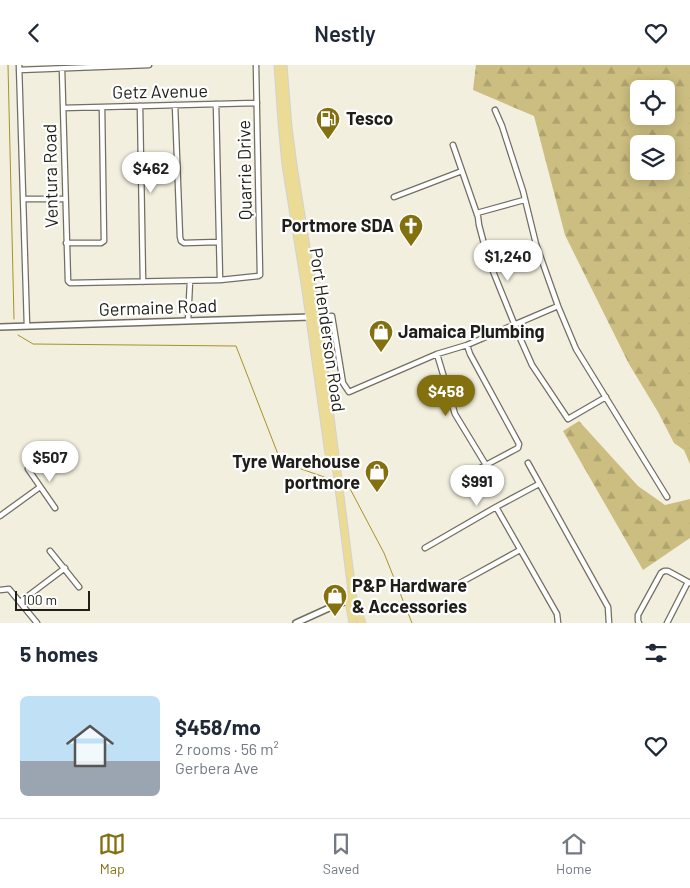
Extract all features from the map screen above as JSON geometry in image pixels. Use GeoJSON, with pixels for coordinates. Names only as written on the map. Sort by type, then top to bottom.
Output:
{"type":"FeatureCollection","features":[{"type":"Feature","properties":{"kind":"main road","name":"Port Henderson Road"},"geometry":{"type":"LineString","coordinates":[[278,65],[286,165],[306,290],[313,317]]}},
{"type":"Feature","properties":{"kind":"main road","name":"Port Henderson Road"},"geometry":{"type":"LineString","coordinates":[[283,65],[288,127],[351,599]]}},
{"type":"Feature","properties":{"kind":"main road"},"geometry":{"type":"LineString","coordinates":[[351,599],[353,623]]}},
{"type":"Feature","properties":{"kind":"main road"},"geometry":{"type":"LineString","coordinates":[[351,599],[362,623]]}},
{"type":"Feature","properties":{"kind":"street"},"geometry":{"type":"LineString","coordinates":[[27,326],[19,68],[62,69],[149,65]]}},
{"type":"Feature","properties":{"kind":"street","name":"Quarrie Drive"},"geometry":{"type":"LineString","coordinates":[[220,280],[258,277],[260,275],[256,65]]}},
{"type":"Feature","properties":{"kind":"street","name":"Ventura Road"},"geometry":{"type":"LineString","coordinates":[[62,69],[68,283],[143,282]]}},
{"type":"Feature","properties":{"kind":"street","name":"Getz Avenue"},"geometry":{"type":"LineString","coordinates":[[63,108],[257,103]]}},
{"type":"Feature","properties":{"kind":"street"},"geometry":{"type":"LineString","coordinates":[[140,106],[143,282],[190,281],[220,280],[216,104]]}},
{"type":"Feature","properties":{"kind":"street"},"geometry":{"type":"LineString","coordinates":[[175,105],[181,241],[184,243],[219,242]]}},
{"type":"Feature","properties":{"kind":"street"},"geometry":{"type":"LineString","coordinates":[[66,243],[101,243],[104,241],[102,107]]}},
{"type":"Feature","properties":{"kind":"street"},"geometry":{"type":"LineString","coordinates":[[495,110],[505,135],[536,244],[558,306],[576,349],[666,497]]}},
{"type":"Feature","properties":{"kind":"street"},"geometry":{"type":"LineString","coordinates":[[453,145],[477,213],[488,259],[532,365],[567,419],[606,397]]}},
{"type":"Feature","properties":{"kind":"street"},"geometry":{"type":"LineString","coordinates":[[394,197],[462,171]]}},
{"type":"Feature","properties":{"kind":"street"},"geometry":{"type":"LineString","coordinates":[[23,199],[65,199]]}},
{"type":"Feature","properties":{"kind":"street"},"geometry":{"type":"LineString","coordinates":[[477,213],[524,200]]}},
{"type":"Feature","properties":{"kind":"street"},"geometry":{"type":"LineString","coordinates":[[188,321],[190,281]]}},
{"type":"Feature","properties":{"kind":"street"},"geometry":{"type":"LineString","coordinates":[[313,317],[332,316],[342,377],[349,392],[558,306]]}},
{"type":"Feature","properties":{"kind":"street","name":"Germaine Road"},"geometry":{"type":"LineString","coordinates":[[0,327],[313,317]]}},
{"type":"Feature","properties":{"kind":"street"},"geometry":{"type":"LineString","coordinates":[[467,345],[470,354],[519,444],[518,448],[469,474]]}},
{"type":"Feature","properties":{"kind":"street"},"geometry":{"type":"LineString","coordinates":[[438,354],[455,414],[486,465]]}},
{"type":"Feature","properties":{"kind":"street"},"geometry":{"type":"LineString","coordinates":[[528,463],[608,607],[609,623]]}},
{"type":"Feature","properties":{"kind":"street"},"geometry":{"type":"LineString","coordinates":[[28,469],[56,508]]}},
{"type":"Feature","properties":{"kind":"street"},"geometry":{"type":"LineString","coordinates":[[425,548],[539,484]]}},
{"type":"Feature","properties":{"kind":"street"},"geometry":{"type":"LineString","coordinates":[[0,516],[40,487]]}},
{"type":"Feature","properties":{"kind":"street"},"geometry":{"type":"LineString","coordinates":[[496,507],[558,614],[558,623]]}},
{"type":"Feature","properties":{"kind":"street"},"geometry":{"type":"LineString","coordinates":[[460,583],[520,549]]}},
{"type":"Feature","properties":{"kind":"street"},"geometry":{"type":"LineString","coordinates":[[50,551],[80,587]]}},
{"type":"Feature","properties":{"kind":"street"},"geometry":{"type":"LineString","coordinates":[[20,602],[64,568]]}},
{"type":"Feature","properties":{"kind":"street"},"geometry":{"type":"LineString","coordinates":[[639,623],[638,615],[661,573],[668,571],[689,583],[667,623]]}},
{"type":"Feature","properties":{"kind":"street"},"geometry":{"type":"LineString","coordinates":[[0,590],[9,589],[37,623]]}},
{"type":"Feature","properties":{"kind":"street"},"geometry":{"type":"LineString","coordinates":[[296,623],[351,599]]}},
{"type":"Feature","properties":{"kind":"green space"},"geometry":{"type":"Polygon","coordinates":[[[476,65],[690,65],[690,464],[684,450],[674,443],[629,364],[565,235],[534,116],[473,90],[476,65]]]}},
{"type":"Feature","properties":{"kind":"green space"},"geometry":{"type":"Polygon","coordinates":[[[579,421],[638,486],[665,505],[690,499],[690,538],[643,570],[563,431],[579,421]]]}},
{"type":"Feature","properties":{"kind":"waterway"},"geometry":{"type":"LineString","coordinates":[[8,65],[14,319]]}},
{"type":"Feature","properties":{"kind":"waterway"},"geometry":{"type":"LineString","coordinates":[[18,335],[33,344],[236,346],[281,462],[330,479]]}},
{"type":"Feature","properties":{"kind":"waterway"},"geometry":{"type":"LineString","coordinates":[[347,483],[384,553],[412,623]]}},
{"type":"Feature","properties":{"kind":"place","name":"Tesco"},"geometry":{"type":"Point","coordinates":[328,140]}},
{"type":"Feature","properties":{"kind":"place","name":"Portmore SDA"},"geometry":{"type":"Point","coordinates":[411,247]}},
{"type":"Feature","properties":{"kind":"place","name":"Jamaica Plumbing"},"geometry":{"type":"Point","coordinates":[381,353]}},
{"type":"Feature","properties":{"kind":"place","name":"Tyre Warehouse portmore"},"geometry":{"type":"Point","coordinates":[377,493]}},
{"type":"Feature","properties":{"kind":"place","name":"P&P Hardware & Accessories"},"geometry":{"type":"Point","coordinates":[335,617]}}]}
